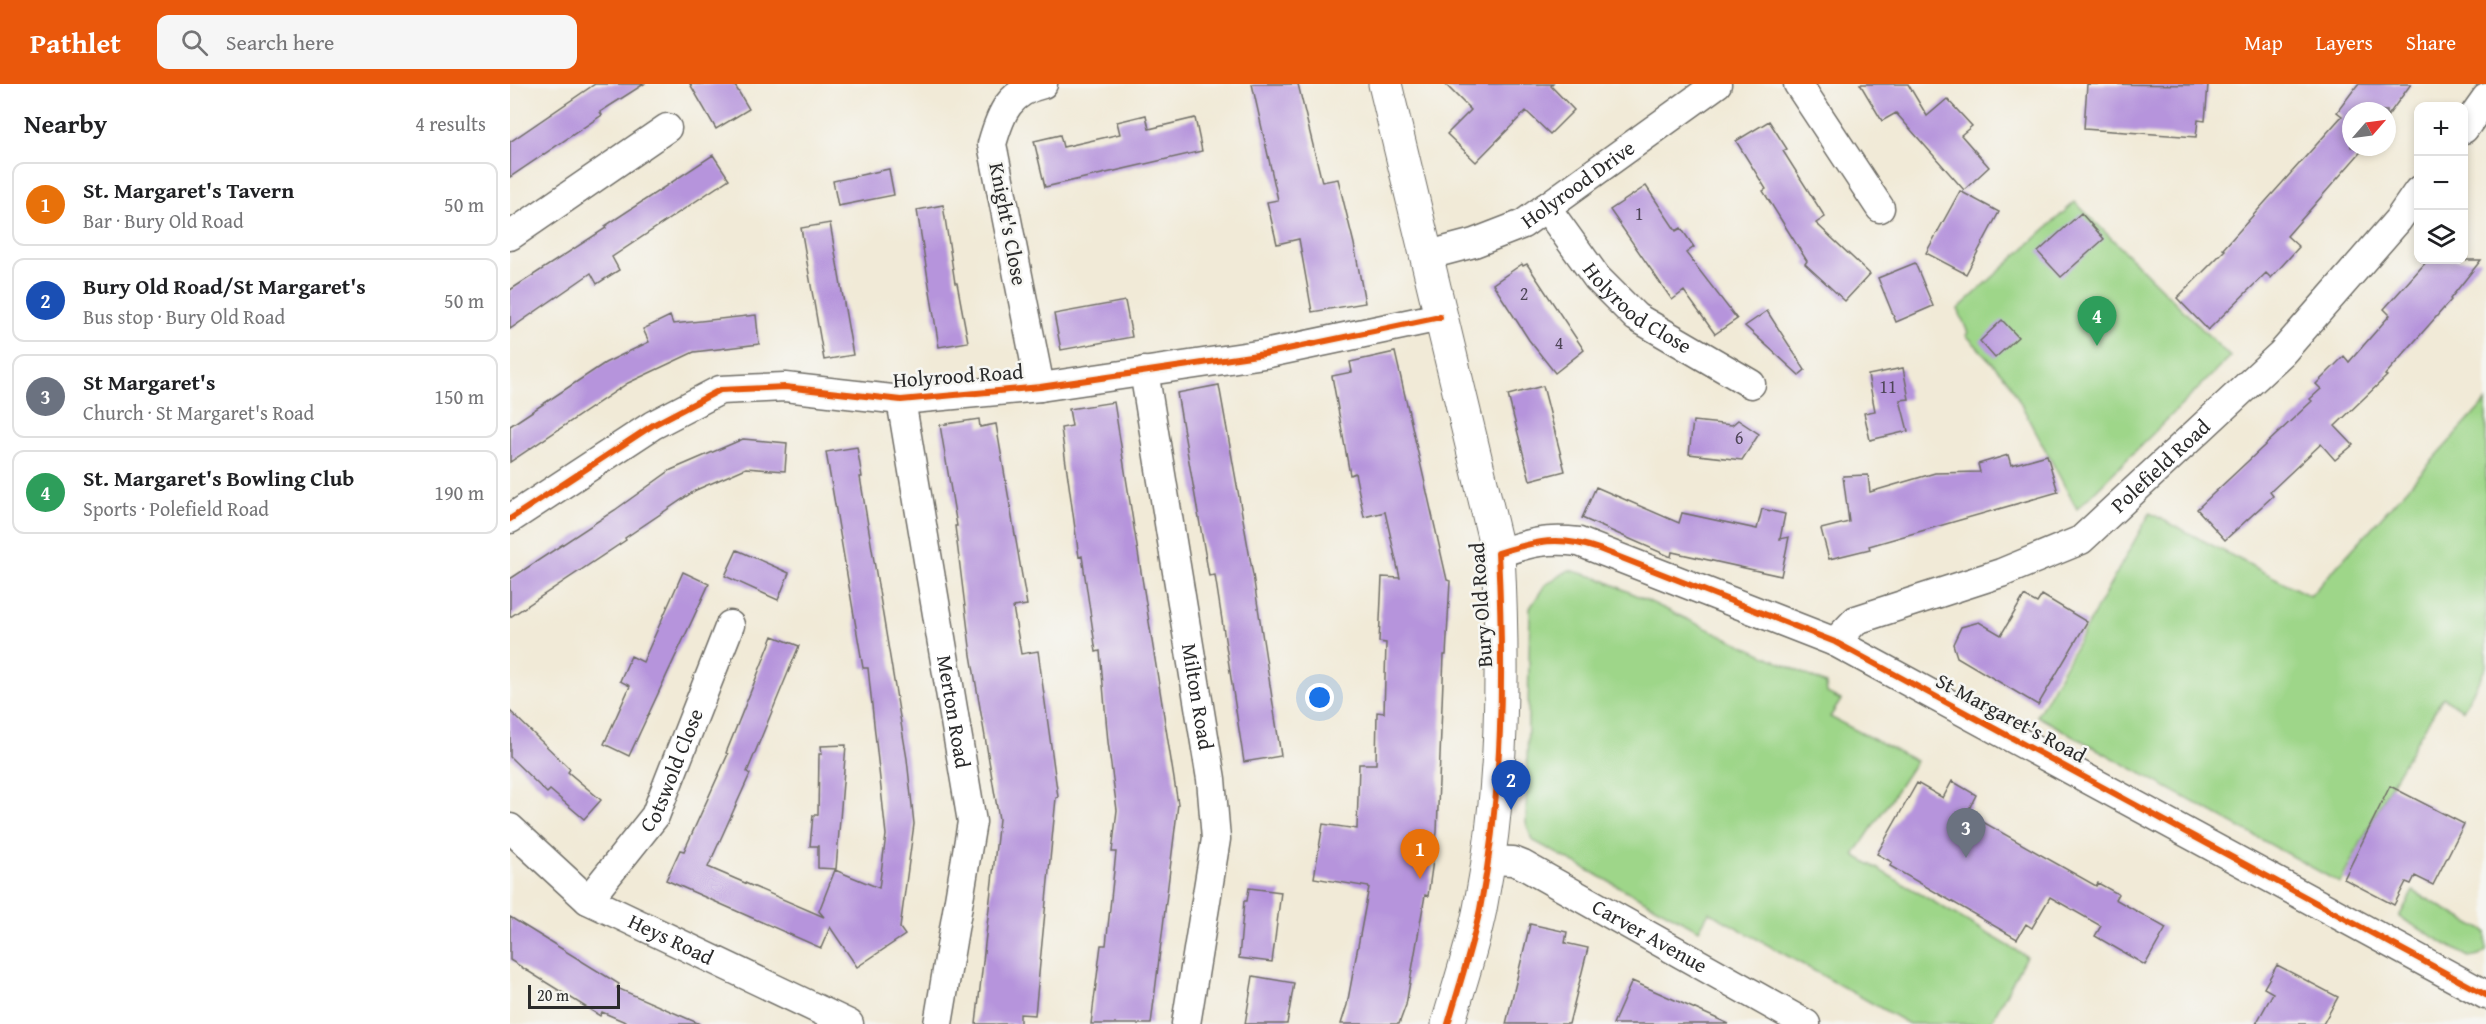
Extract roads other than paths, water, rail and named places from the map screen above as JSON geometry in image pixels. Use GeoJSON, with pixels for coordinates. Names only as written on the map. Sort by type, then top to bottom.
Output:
{"type":"FeatureCollection","features":[{"type":"Feature","properties":{"kind":"main road","name":"Bury Old Road"},"geometry":{"type":"LineString","coordinates":[[1385,84],[1498,553],[1502,624],[1502,704],[1489,860],[1479,912],[1448,1024]]}},
{"type":"Feature","properties":{"kind":"street","name":"Knight's Close"},"geometry":{"type":"LineString","coordinates":[[1040,387],[992,144],[1000,116],[1017,95],[1043,84]]}},
{"type":"Feature","properties":{"kind":"street","name":"Holyrood Drive"},"geometry":{"type":"LineString","coordinates":[[1425,256],[1474,243],[1523,224],[1717,84]]}},
{"type":"Feature","properties":{"kind":"street"},"geometry":{"type":"LineString","coordinates":[[1798,84],[1880,208]]}},
{"type":"Feature","properties":{"kind":"street"},"geometry":{"type":"LineString","coordinates":[[2468,122],[2486,98]]}},
{"type":"Feature","properties":{"kind":"street"},"geometry":{"type":"LineString","coordinates":[[510,236],[667,128]]}},
{"type":"Feature","properties":{"kind":"street","name":"Polefield Road"},"geometry":{"type":"LineString","coordinates":[[1835,642],[1856,620],[2001,573],[2081,540],[2282,353],[2398,220],[2414,198]]}},
{"type":"Feature","properties":{"kind":"street","name":"Holyrood Close"},"geometry":{"type":"LineString","coordinates":[[1546,207],[1597,278],[1636,317],[1751,384]]}},
{"type":"Feature","properties":{"kind":"street","name":"Holyrood Road"},"geometry":{"type":"LineString","coordinates":[[510,519],[653,425],[720,390],[785,387],[901,400],[1040,387],[1264,354],[1440,317]]}},
{"type":"Feature","properties":{"kind":"street","name":"Milton Road"},"geometry":{"type":"LineString","coordinates":[[1144,371],[1211,779],[1216,839],[1186,1024]]}},
{"type":"Feature","properties":{"kind":"street","name":"Merton Road"},"geometry":{"type":"LineString","coordinates":[[901,400],[972,822],[938,1024]]}},
{"type":"Feature","properties":{"kind":"street","name":"St Margaret's Road"},"geometry":{"type":"LineString","coordinates":[[1498,553],[1536,541],[1559,539],[1580,542],[1835,642],[2486,994]]}},
{"type":"Feature","properties":{"kind":"street","name":"Cotswold Close"},"geometry":{"type":"LineString","coordinates":[[588,900],[655,816],[730,625]]}},
{"type":"Feature","properties":{"kind":"street","name":"Heys Road"},"geometry":{"type":"LineString","coordinates":[[510,828],[588,900],[849,1024]]}},
{"type":"Feature","properties":{"kind":"street","name":"Carver Avenue"},"geometry":{"type":"LineString","coordinates":[[1489,860],[1513,861],[1523,865],[1806,1024]]}},
{"type":"Feature","properties":{"kind":"place","name":"St. Margaret's Bowling Club"},"geometry":{"type":"Point","coordinates":[2097,346]}},
{"type":"Feature","properties":{"kind":"place","name":"Bury Old Road/St Margaret's"},"geometry":{"type":"Point","coordinates":[1511,810]}},
{"type":"Feature","properties":{"kind":"place","name":"St Margaret's"},"geometry":{"type":"Point","coordinates":[1966,858]}},
{"type":"Feature","properties":{"kind":"place","name":"St. Margaret's Tavern"},"geometry":{"type":"Point","coordinates":[1420,879]}}]}
